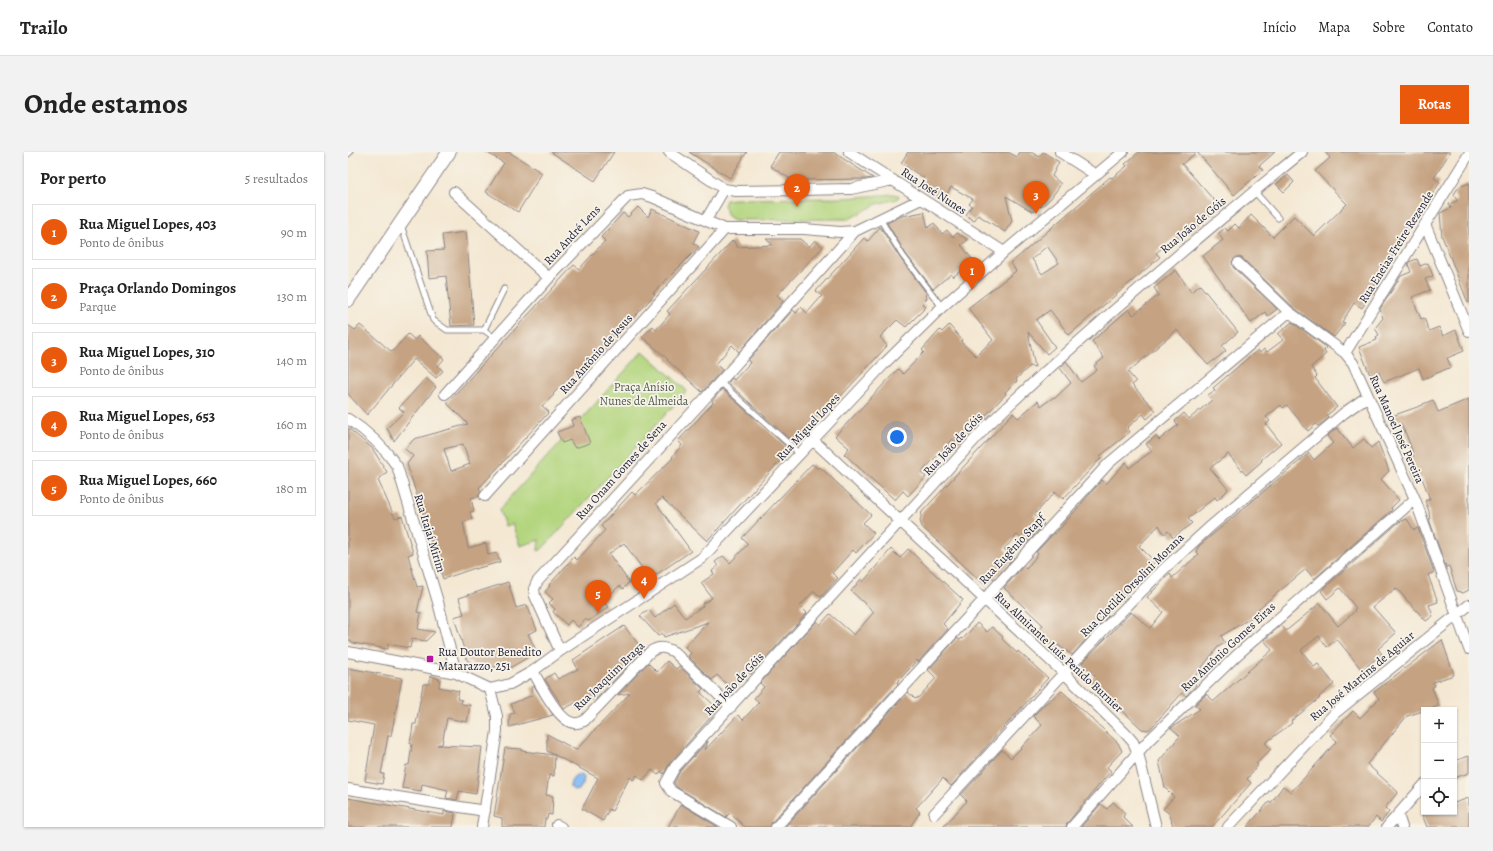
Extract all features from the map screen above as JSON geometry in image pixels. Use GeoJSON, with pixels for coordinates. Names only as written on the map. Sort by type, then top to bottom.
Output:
{"type":"FeatureCollection","features":[{"type":"Feature","properties":{"kind":"street"},"geometry":{"type":"LineString","coordinates":[[348,300],[449,152]]}},
{"type":"Feature","properties":{"kind":"street"},"geometry":{"type":"LineString","coordinates":[[669,152],[724,189],[743,191],[851,189],[893,180]]}},
{"type":"Feature","properties":{"kind":"street","name":"Rua José Nunes"},"geometry":{"type":"LineString","coordinates":[[849,152],[1004,252]]}},
{"type":"Feature","properties":{"kind":"street"},"geometry":{"type":"LineString","coordinates":[[1060,152],[1096,175]]}},
{"type":"Feature","properties":{"kind":"street","name":"Rua Miguel Lopes"},"geometry":{"type":"LineString","coordinates":[[490,689],[510,684],[533,671],[560,651],[702,558],[801,455],[885,363],[942,307],[1004,252],[1123,152]]}},
{"type":"Feature","properties":{"kind":"street","name":"Rua João de Góis"},"geometry":{"type":"LineString","coordinates":[[732,827],[671,791],[666,783],[668,777],[899,520],[989,424],[1044,372],[1191,242],[1302,152]]}},
{"type":"Feature","properties":{"kind":"street","name":"Rua Eneias Freire Rezende"},"geometry":{"type":"LineString","coordinates":[[1345,353],[1469,154]]}},
{"type":"Feature","properties":{"kind":"street"},"geometry":{"type":"LineString","coordinates":[[706,220],[724,189]]}},
{"type":"Feature","properties":{"kind":"street","name":"Rua André Lens"},"geometry":{"type":"LineString","coordinates":[[454,192],[549,278],[628,196],[642,194],[725,229]]}},
{"type":"Feature","properties":{"kind":"street"},"geometry":{"type":"LineString","coordinates":[[725,229],[855,230],[921,199]]}},
{"type":"Feature","properties":{"kind":"street"},"geometry":{"type":"LineString","coordinates":[[1425,224],[1469,331]]}},
{"type":"Feature","properties":{"kind":"street","name":"Rua Antônio de Jesus"},"geometry":{"type":"LineString","coordinates":[[485,496],[725,229]]}},
{"type":"Feature","properties":{"kind":"street","name":"Rua Onam Gomes de Sena"},"geometry":{"type":"LineString","coordinates":[[560,651],[535,596],[534,588],[537,582],[720,382],[855,230]]}},
{"type":"Feature","properties":{"kind":"street","name":"Rua Manoel José Pereira"},"geometry":{"type":"LineString","coordinates":[[1238,263],[1289,312],[1345,353],[1358,372],[1415,499],[1469,649]]}},
{"type":"Feature","properties":{"kind":"street"},"geometry":{"type":"LineString","coordinates":[[445,394],[549,278]]}},
{"type":"Feature","properties":{"kind":"street","name":"Rua Eugênio Stapf"},"geometry":{"type":"LineString","coordinates":[[776,827],[1109,463],[1289,312]]}},
{"type":"Feature","properties":{"kind":"street","name":"Rua Clotildi Orsolini Morana"},"geometry":{"type":"LineString","coordinates":[[934,814],[1109,624],[1165,568],[1211,526],[1326,429],[1368,396]]}},
{"type":"Feature","properties":{"kind":"street","name":"Rua Itajaí Mirim"},"geometry":{"type":"LineString","coordinates":[[348,419],[365,430],[384,448],[397,466],[438,602],[456,673]]}},
{"type":"Feature","properties":{"kind":"street","name":"Rua Almirante Luís Penido Burnier"},"geometry":{"type":"LineString","coordinates":[[814,441],[1064,674],[1126,734],[1133,742],[1138,753],[1156,827]]}},
{"type":"Feature","properties":{"kind":"street","name":"Rua Antônio Gomes Eiras"},"geometry":{"type":"LineString","coordinates":[[1072,827],[1138,753],[1237,655],[1415,499]]}},
{"type":"Feature","properties":{"kind":"street","name":"Rua José Martins de Aguiar"},"geometry":{"type":"LineString","coordinates":[[1228,827],[1336,713],[1456,613],[1469,605]]}},
{"type":"Feature","properties":{"kind":"street","name":"Rua Joaquim Braga"},"geometry":{"type":"LineString","coordinates":[[533,671],[557,710],[566,719],[574,723],[584,721],[650,652],[657,648],[666,647],[674,652],[731,707]]}},
{"type":"Feature","properties":{"kind":"street"},"geometry":{"type":"LineString","coordinates":[[348,652],[456,673],[490,689],[496,716],[497,731],[482,827]]}},
{"type":"Feature","properties":{"kind":"street"},"geometry":{"type":"LineString","coordinates":[[1387,827],[1421,788]]}},
{"type":"Feature","properties":{"kind":"street"},"geometry":{"type":"LineString","coordinates":[[348,789],[485,811]]}},
{"type":"Feature","properties":{"kind":"street"},"geometry":{"type":"LineString","coordinates":[[1398,815],[1402,827]]}},
{"type":"Feature","properties":{"kind":"lane"},"geometry":{"type":"LineString","coordinates":[[1254,191],[1278,218]]}},
{"type":"Feature","properties":{"kind":"lane"},"geometry":{"type":"LineString","coordinates":[[880,219],[903,256],[942,307]]}},
{"type":"Feature","properties":{"kind":"lane"},"geometry":{"type":"LineString","coordinates":[[400,223],[433,320],[447,330],[484,330],[495,338]]}},
{"type":"Feature","properties":{"kind":"lane"},"geometry":{"type":"LineString","coordinates":[[484,330],[504,289]]}},
{"type":"Feature","properties":{"kind":"lane"},"geometry":{"type":"LineString","coordinates":[[720,382],[801,455]]}},
{"type":"Feature","properties":{"kind":"green space"},"geometry":{"type":"Polygon","coordinates":[[[894,194],[899,196],[897,199],[877,204],[849,219],[734,220],[728,216],[724,205],[726,200],[733,199],[845,198],[894,194]]]}},
{"type":"Feature","properties":{"kind":"green space","name":"Praça Anísio Nunes de Almeida"},"geometry":{"type":"Polygon","coordinates":[[[643,351],[687,391],[542,549],[538,551],[539,540],[520,546],[512,524],[505,526],[499,510],[643,351]]]}},
{"type":"Feature","properties":{"kind":"water"},"geometry":{"type":"Polygon","coordinates":[[[580,774],[584,777],[583,784],[579,790],[575,791],[570,787],[571,783],[574,777],[580,774]]]}},
{"type":"Feature","properties":{"kind":"building"},"geometry":{"type":"Polygon","coordinates":[[[486,152],[509,152],[542,173],[518,212],[486,192],[504,163],[486,152]]]}},
{"type":"Feature","properties":{"kind":"building"},"geometry":{"type":"Polygon","coordinates":[[[551,152],[614,152],[595,181],[551,152]]]}},
{"type":"Feature","properties":{"kind":"building"},"geometry":{"type":"Polygon","coordinates":[[[689,152],[747,152],[730,178],[689,152]]]}},
{"type":"Feature","properties":{"kind":"building"},"geometry":{"type":"Polygon","coordinates":[[[779,152],[833,152],[873,178],[792,180],[770,166],[779,152]]]}},
{"type":"Feature","properties":{"kind":"building"},"geometry":{"type":"Polygon","coordinates":[[[908,152],[1008,152],[1017,157],[1020,152],[1031,152],[1039,157],[1043,152],[1059,162],[1052,176],[1061,184],[1051,198],[1041,207],[1038,205],[1033,212],[1006,196],[1012,221],[1005,232],[978,215],[974,221],[966,215],[972,206],[969,204],[973,199],[951,187],[943,200],[919,185],[924,178],[901,163],[908,152]]]}},
{"type":"Feature","properties":{"kind":"building"},"geometry":{"type":"Polygon","coordinates":[[[1139,152],[1197,152],[1182,164],[1220,207],[1180,240],[1176,236],[1156,253],[1160,257],[1069,335],[1050,310],[1036,320],[1055,347],[1047,354],[1028,332],[1035,367],[1030,366],[1016,379],[1017,381],[1005,392],[1006,394],[958,444],[952,439],[921,473],[926,477],[908,496],[903,491],[895,500],[844,454],[849,448],[835,436],[898,369],[903,374],[924,352],[922,350],[940,330],[942,332],[949,325],[962,340],[961,342],[976,356],[993,340],[968,308],[1016,271],[1011,263],[1110,177],[1112,178],[1127,166],[1125,164],[1139,152]],[[1047,246],[1032,259],[1042,274],[1059,263],[1047,246]]]}},
{"type":"Feature","properties":{"kind":"building"},"geometry":{"type":"Polygon","coordinates":[[[1197,152],[1275,152],[1259,166],[1263,170],[1234,195],[1197,152]]]}},
{"type":"Feature","properties":{"kind":"building"},"geometry":{"type":"Polygon","coordinates":[[[1325,152],[1450,152],[1434,178],[1440,182],[1374,287],[1380,285],[1374,294],[1373,291],[1362,308],[1354,303],[1342,322],[1345,323],[1334,337],[1293,307],[1242,258],[1237,257],[1232,261],[1233,267],[1277,309],[1268,316],[1265,312],[1251,323],[1203,256],[1223,240],[1218,234],[1225,228],[1228,231],[1235,224],[1239,228],[1251,215],[1273,237],[1294,216],[1314,236],[1347,204],[1315,171],[1330,158],[1325,152]]]}},
{"type":"Feature","properties":{"kind":"building"},"geometry":{"type":"Polygon","coordinates":[[[1288,175],[1294,182],[1284,192],[1276,184],[1288,175]]]}},
{"type":"Feature","properties":{"kind":"building"},"geometry":{"type":"Polygon","coordinates":[[[1469,183],[1468,303],[1442,236],[1440,213],[1451,208],[1449,204],[1457,201],[1454,194],[1459,187],[1469,183]]]}},
{"type":"Feature","properties":{"kind":"building"},"geometry":{"type":"Polygon","coordinates":[[[638,207],[648,217],[652,209],[699,231],[693,243],[699,247],[653,293],[655,294],[582,375],[576,370],[542,406],[549,412],[479,488],[481,491],[479,496],[471,498],[474,511],[470,512],[472,519],[463,522],[468,548],[486,543],[488,555],[497,553],[500,562],[475,568],[443,579],[407,464],[413,456],[405,449],[414,439],[468,424],[447,403],[574,265],[579,269],[605,241],[601,237],[623,213],[628,217],[638,207]],[[463,444],[444,449],[451,471],[470,464],[463,444]]]}},
{"type":"Feature","properties":{"kind":"building"},"geometry":{"type":"Polygon","coordinates":[[[924,212],[928,228],[934,223],[942,234],[947,230],[953,237],[957,233],[968,240],[961,245],[973,260],[953,277],[951,274],[933,289],[906,254],[887,223],[902,216],[924,212]]]}},
{"type":"Feature","properties":{"kind":"building"},"geometry":{"type":"Polygon","coordinates":[[[880,227],[900,258],[927,294],[925,295],[927,298],[922,304],[926,307],[906,327],[897,320],[880,337],[887,346],[796,445],[728,383],[732,378],[734,380],[750,363],[748,360],[793,310],[796,313],[801,307],[807,313],[822,296],[816,291],[864,238],[868,241],[880,227]]]}},
{"type":"Feature","properties":{"kind":"building"},"geometry":{"type":"Polygon","coordinates":[[[466,232],[474,325],[451,326],[446,276],[429,278],[427,251],[444,250],[442,235],[466,232]]]}},
{"type":"Feature","properties":{"kind":"building"},"geometry":{"type":"Polygon","coordinates":[[[766,239],[800,239],[809,247],[815,240],[823,247],[777,295],[783,301],[739,352],[732,345],[716,364],[722,370],[702,392],[667,360],[668,359],[642,337],[653,326],[656,330],[670,314],[667,311],[733,240],[737,247],[773,245],[766,239]]]}},
{"type":"Feature","properties":{"kind":"building"},"geometry":{"type":"Polygon","coordinates":[[[1417,259],[1420,266],[1428,263],[1433,276],[1425,279],[1430,290],[1412,297],[1421,319],[1424,318],[1429,331],[1439,327],[1443,336],[1456,330],[1464,351],[1447,358],[1451,367],[1423,379],[1419,368],[1384,382],[1379,372],[1370,375],[1359,347],[1377,340],[1376,337],[1379,335],[1375,328],[1383,318],[1380,309],[1401,276],[1411,272],[1408,264],[1409,262],[1417,259]]]}},
{"type":"Feature","properties":{"kind":"building"},"geometry":{"type":"Polygon","coordinates":[[[1176,270],[1191,292],[1200,285],[1238,332],[1222,346],[1226,351],[1208,365],[1177,330],[1128,372],[1136,382],[1132,385],[1156,411],[1147,419],[1143,414],[1127,428],[1130,432],[1100,456],[1101,458],[1063,499],[1055,492],[1034,515],[1044,524],[1027,544],[1017,535],[1004,549],[1014,558],[994,579],[992,577],[985,585],[922,527],[920,521],[922,512],[1013,413],[1018,418],[1038,401],[1041,406],[1054,397],[1055,398],[1071,383],[1060,368],[1066,361],[1081,382],[1097,370],[1094,366],[1104,358],[1092,341],[1129,309],[1133,315],[1159,295],[1154,288],[1176,270]]]}},
{"type":"Feature","properties":{"kind":"building"},"geometry":{"type":"Polygon","coordinates":[[[1292,322],[1326,347],[1324,351],[1326,354],[1311,367],[1317,376],[1315,378],[1337,407],[1327,415],[1329,418],[1318,426],[1316,424],[1308,431],[1287,405],[1283,408],[1281,405],[1266,417],[1270,421],[1266,424],[1281,443],[1246,475],[1228,454],[1210,468],[1228,489],[1225,493],[1217,500],[1215,497],[1188,519],[1192,523],[1173,538],[1168,531],[1164,534],[1159,525],[1139,546],[1155,562],[1146,571],[1145,570],[1106,614],[1108,616],[1072,655],[1058,645],[1055,648],[1037,632],[1043,626],[1042,624],[1004,588],[1023,566],[1026,569],[1038,554],[1036,552],[1054,533],[1055,534],[1102,480],[1106,484],[1126,462],[1129,468],[1152,451],[1146,444],[1156,436],[1159,440],[1178,425],[1175,421],[1184,413],[1189,419],[1212,400],[1208,395],[1215,390],[1213,388],[1258,350],[1260,353],[1264,349],[1267,352],[1283,340],[1278,334],[1292,322]]]}},
{"type":"Feature","properties":{"kind":"building"},"geometry":{"type":"Polygon","coordinates":[[[348,325],[355,330],[360,325],[392,352],[408,334],[415,340],[418,336],[444,359],[438,366],[443,371],[436,378],[414,359],[367,415],[348,394],[348,325]]]}},
{"type":"Feature","properties":{"kind":"building"},"geometry":{"type":"Polygon","coordinates":[[[426,378],[436,387],[394,441],[387,428],[404,412],[399,408],[426,378]]]}},
{"type":"Feature","properties":{"kind":"building"},"geometry":{"type":"Polygon","coordinates":[[[722,389],[790,450],[707,541],[662,498],[656,503],[691,551],[650,579],[624,543],[609,554],[629,582],[623,589],[619,586],[603,602],[609,607],[588,621],[585,619],[578,627],[571,620],[567,625],[553,612],[555,609],[549,603],[553,599],[545,592],[550,586],[549,585],[574,557],[577,560],[605,530],[601,526],[632,492],[635,495],[673,458],[672,457],[682,445],[678,441],[713,403],[712,401],[722,389]]]}},
{"type":"Feature","properties":{"kind":"building"},"geometry":{"type":"Polygon","coordinates":[[[1469,399],[1469,590],[1463,593],[1457,591],[1449,566],[1446,567],[1430,522],[1429,511],[1425,501],[1430,499],[1422,478],[1416,480],[1407,459],[1414,456],[1406,434],[1401,424],[1393,428],[1389,417],[1433,400],[1438,412],[1469,399]]]}},
{"type":"Feature","properties":{"kind":"building"},"geometry":{"type":"Polygon","coordinates":[[[580,417],[590,443],[575,448],[570,440],[562,443],[557,432],[573,426],[571,420],[580,417]]]}},
{"type":"Feature","properties":{"kind":"building"},"geometry":{"type":"Polygon","coordinates":[[[348,428],[372,448],[387,472],[378,480],[395,518],[402,516],[413,553],[408,555],[417,587],[423,586],[417,612],[421,613],[418,629],[435,632],[426,641],[412,639],[410,648],[388,644],[388,649],[353,643],[348,639],[348,428]]]}},
{"type":"Feature","properties":{"kind":"building"},"geometry":{"type":"Polygon","coordinates":[[[1337,428],[1353,448],[1364,439],[1371,448],[1378,442],[1389,471],[1381,479],[1399,500],[1391,508],[1392,510],[1314,579],[1306,569],[1258,609],[1261,612],[1221,636],[1225,643],[1218,647],[1192,680],[1196,685],[1186,696],[1182,693],[1151,728],[1148,730],[1142,729],[1091,681],[1095,676],[1082,663],[1131,612],[1150,628],[1163,612],[1147,597],[1170,573],[1172,578],[1199,554],[1196,551],[1199,546],[1309,453],[1314,460],[1333,443],[1327,436],[1337,428]]]}},
{"type":"Feature","properties":{"kind":"building"},"geometry":{"type":"Polygon","coordinates":[[[812,464],[818,469],[820,467],[871,515],[863,523],[874,533],[856,553],[853,550],[832,573],[838,578],[821,597],[814,591],[800,606],[807,613],[751,674],[749,673],[732,689],[717,675],[712,680],[688,656],[691,653],[685,647],[708,622],[664,637],[662,633],[658,636],[640,616],[649,610],[655,618],[674,603],[685,618],[703,606],[702,604],[712,598],[701,583],[714,574],[712,571],[718,566],[715,562],[723,556],[730,563],[748,544],[742,538],[812,464]]]}},
{"type":"Feature","properties":{"kind":"building"},"geometry":{"type":"Polygon","coordinates":[[[1407,519],[1414,530],[1418,528],[1434,572],[1428,575],[1438,602],[1429,605],[1433,616],[1426,621],[1396,588],[1373,607],[1396,633],[1378,649],[1382,654],[1362,670],[1337,639],[1327,647],[1319,636],[1301,650],[1314,667],[1318,664],[1334,684],[1319,697],[1320,698],[1291,721],[1292,723],[1265,743],[1271,749],[1256,764],[1258,765],[1247,779],[1251,783],[1212,827],[1173,827],[1170,814],[1163,809],[1174,797],[1165,788],[1159,761],[1180,736],[1171,728],[1200,709],[1195,705],[1206,694],[1214,701],[1272,650],[1264,640],[1281,625],[1286,631],[1320,603],[1338,626],[1355,611],[1354,610],[1356,608],[1340,588],[1327,599],[1321,591],[1399,522],[1407,519]]]}},
{"type":"Feature","properties":{"kind":"building"},"geometry":{"type":"Polygon","coordinates":[[[891,549],[900,558],[908,549],[963,600],[943,624],[948,629],[918,662],[917,660],[897,682],[898,684],[771,823],[770,827],[745,827],[730,813],[726,817],[678,788],[674,783],[680,771],[708,741],[705,750],[738,715],[743,720],[759,702],[754,698],[764,687],[760,683],[817,621],[820,625],[830,614],[854,635],[874,612],[851,591],[861,579],[863,582],[891,549]]]}},
{"type":"Feature","properties":{"kind":"building"},"geometry":{"type":"Polygon","coordinates":[[[508,582],[516,608],[527,605],[537,630],[528,634],[537,652],[508,669],[506,662],[488,670],[487,667],[482,670],[480,666],[476,668],[475,666],[473,667],[470,661],[468,662],[454,617],[464,614],[459,598],[508,582]]]}},
{"type":"Feature","properties":{"kind":"building"},"geometry":{"type":"Polygon","coordinates":[[[977,623],[987,632],[992,627],[1017,653],[1018,651],[1048,678],[951,786],[943,778],[916,808],[920,812],[910,827],[785,827],[908,692],[915,699],[919,697],[936,678],[928,670],[957,638],[960,640],[962,638],[963,639],[977,623]]]}},
{"type":"Feature","properties":{"kind":"building"},"geometry":{"type":"Polygon","coordinates":[[[624,626],[643,650],[596,699],[585,701],[578,708],[575,703],[564,709],[545,679],[554,673],[558,679],[578,669],[573,660],[624,626]]]}},
{"type":"Feature","properties":{"kind":"building"},"geometry":{"type":"Polygon","coordinates":[[[1442,640],[1454,675],[1433,682],[1435,686],[1432,687],[1439,706],[1421,707],[1421,712],[1407,716],[1367,764],[1398,792],[1385,808],[1389,812],[1381,822],[1376,817],[1368,827],[1247,827],[1269,802],[1271,803],[1283,786],[1291,792],[1306,776],[1337,741],[1330,735],[1353,711],[1360,718],[1379,699],[1374,692],[1442,640]]]}},
{"type":"Feature","properties":{"kind":"building"},"geometry":{"type":"Polygon","coordinates":[[[667,661],[676,669],[679,666],[703,689],[700,692],[718,709],[670,763],[664,774],[661,771],[658,775],[652,770],[643,780],[637,775],[633,780],[630,777],[612,811],[609,809],[603,821],[582,809],[598,778],[547,751],[547,734],[576,750],[630,693],[618,695],[648,663],[657,672],[667,661]]]}},
{"type":"Feature","properties":{"kind":"building"},"geometry":{"type":"Polygon","coordinates":[[[348,668],[402,678],[391,736],[388,736],[381,774],[384,774],[382,784],[365,781],[374,725],[348,720],[348,668]]]}},
{"type":"Feature","properties":{"kind":"building"},"geometry":{"type":"Polygon","coordinates":[[[430,676],[440,679],[439,687],[459,691],[457,699],[462,700],[461,704],[470,705],[467,722],[447,718],[442,744],[437,745],[482,747],[476,794],[459,791],[457,800],[446,798],[448,790],[422,784],[421,791],[402,788],[406,765],[409,765],[413,724],[416,724],[423,684],[429,684],[430,676]]]}},
{"type":"Feature","properties":{"kind":"building"},"geometry":{"type":"Polygon","coordinates":[[[534,686],[553,715],[509,727],[510,714],[515,713],[511,704],[533,695],[531,688],[534,686]]]}},
{"type":"Feature","properties":{"kind":"building"},"geometry":{"type":"Polygon","coordinates":[[[1062,691],[1118,743],[1122,751],[1107,767],[1111,771],[1067,823],[1066,827],[943,827],[967,801],[961,795],[1002,750],[1011,758],[1022,747],[1042,725],[1033,716],[1046,703],[1062,691]]]}},
{"type":"Feature","properties":{"kind":"building"},"geometry":{"type":"Polygon","coordinates":[[[505,748],[522,749],[522,751],[555,755],[554,776],[549,775],[546,795],[553,796],[552,815],[548,814],[547,819],[545,819],[544,827],[502,827],[502,818],[494,816],[505,748]]]}},
{"type":"Feature","properties":{"kind":"building"},"geometry":{"type":"Polygon","coordinates":[[[1469,756],[1469,773],[1457,777],[1457,760],[1469,756]]]}},
{"type":"Feature","properties":{"kind":"building"},"geometry":{"type":"Polygon","coordinates":[[[348,798],[444,815],[444,811],[455,813],[453,827],[348,827],[348,798]]]}},
{"type":"Feature","properties":{"kind":"building"},"geometry":{"type":"Polygon","coordinates":[[[1469,798],[1469,827],[1427,827],[1422,815],[1457,815],[1457,802],[1469,798]]]}},
{"type":"Feature","properties":{"kind":"building"},"geometry":{"type":"Polygon","coordinates":[[[1113,802],[1125,813],[1123,817],[1133,827],[1081,827],[1101,804],[1107,809],[1113,802]]]}},
{"type":"Feature","properties":{"kind":"building"},"geometry":{"type":"Polygon","coordinates":[[[681,804],[718,827],[668,827],[681,804]]]}},
{"type":"Feature","properties":{"kind":"place","name":"Praça Orlando Domingos"},"geometry":{"type":"Point","coordinates":[797,207]}},
{"type":"Feature","properties":{"kind":"place","name":"Rua Miguel Lopes, 310"},"geometry":{"type":"Point","coordinates":[1036,214]}},
{"type":"Feature","properties":{"kind":"place","name":"Rua Miguel Lopes, 403"},"geometry":{"type":"Point","coordinates":[972,290]}},
{"type":"Feature","properties":{"kind":"place","name":"Rua Miguel Lopes, 653"},"geometry":{"type":"Point","coordinates":[644,599]}},
{"type":"Feature","properties":{"kind":"place","name":"Rua Miguel Lopes, 660"},"geometry":{"type":"Point","coordinates":[598,613]}},
{"type":"Feature","properties":{"kind":"place","name":"Rua Doutor Benedito Matarazzo, 251"},"geometry":{"type":"Point","coordinates":[430,659]}}]}
